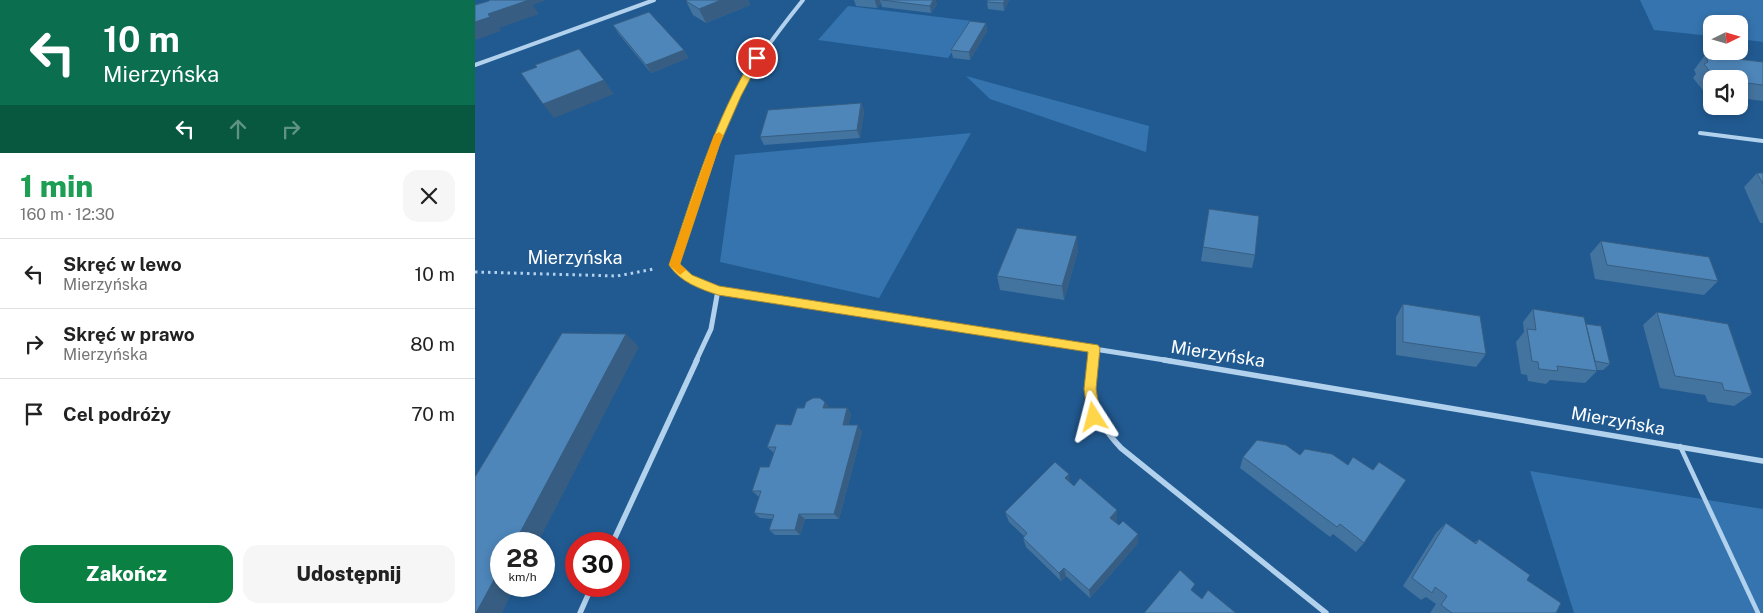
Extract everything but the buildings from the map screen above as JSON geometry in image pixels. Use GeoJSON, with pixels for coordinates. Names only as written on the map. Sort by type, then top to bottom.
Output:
{"type":"FeatureCollection","features":[{"type":"Feature","properties":{"kind":"street"},"geometry":{"type":"LineString","coordinates":[[475,65],[654,0]]}},
{"type":"Feature","properties":{"kind":"street"},"geometry":{"type":"LineString","coordinates":[[675,265],[714,146],[736,96],[757,58],[803,0]]}},
{"type":"Feature","properties":{"kind":"street"},"geometry":{"type":"LineString","coordinates":[[1700,133],[1763,141]]}},
{"type":"Feature","properties":{"kind":"street","name":"Mierzyńska"},"geometry":{"type":"LineString","coordinates":[[675,265],[689,278],[718,290],[1094,348],[1763,461]]}},
{"type":"Feature","properties":{"kind":"street"},"geometry":{"type":"LineString","coordinates":[[618,532],[711,329],[718,290]]}},
{"type":"Feature","properties":{"kind":"street"},"geometry":{"type":"LineString","coordinates":[[1094,348],[1090,389],[1094,417],[1105,433],[1121,448],[1326,613]]}},
{"type":"Feature","properties":{"kind":"street"},"geometry":{"type":"LineString","coordinates":[[580,613],[587,597]]}},
{"type":"Feature","properties":{"kind":"lane"},"geometry":{"type":"LineString","coordinates":[[1680,446],[1758,613]]}},
{"type":"Feature","properties":{"kind":"path","name":"Mierzyńska"},"geometry":{"type":"LineString","coordinates":[[475,272],[617,276],[675,265]]}},
{"type":"Feature","properties":{"kind":"shaded area"},"geometry":{"type":"Polygon","coordinates":[[[1640,0],[1763,0],[1763,42],[1748,40],[1748,15],[1703,15],[1703,35],[1654,30],[1640,0]]]}},
{"type":"Feature","properties":{"kind":"shaded area"},"geometry":{"type":"Polygon","coordinates":[[[848,6],[972,21],[948,58],[818,40],[848,6]]]}},
{"type":"Feature","properties":{"kind":"shaded area"},"geometry":{"type":"Polygon","coordinates":[[[966,76],[1149,126],[1146,152],[990,99],[966,76]]]}},
{"type":"Feature","properties":{"kind":"shaded area"},"geometry":{"type":"Polygon","coordinates":[[[971,133],[879,298],[720,262],[735,155],[971,133]]]}},
{"type":"Feature","properties":{"kind":"shaded area"},"geometry":{"type":"Polygon","coordinates":[[[1530,471],[1763,509],[1763,613],[1574,613],[1530,471]]]}},
{"type":"Feature","properties":{"kind":"slow traffic"},"geometry":{"type":"LineString","coordinates":[[680,270],[675,265],[719,135]]}},
{"type":"Feature","properties":{"kind":"route"},"geometry":{"type":"LineString","coordinates":[[757,58],[736,96],[714,146],[675,265],[689,278],[718,290],[1094,348],[1090,389],[1094,417]]}}]}
